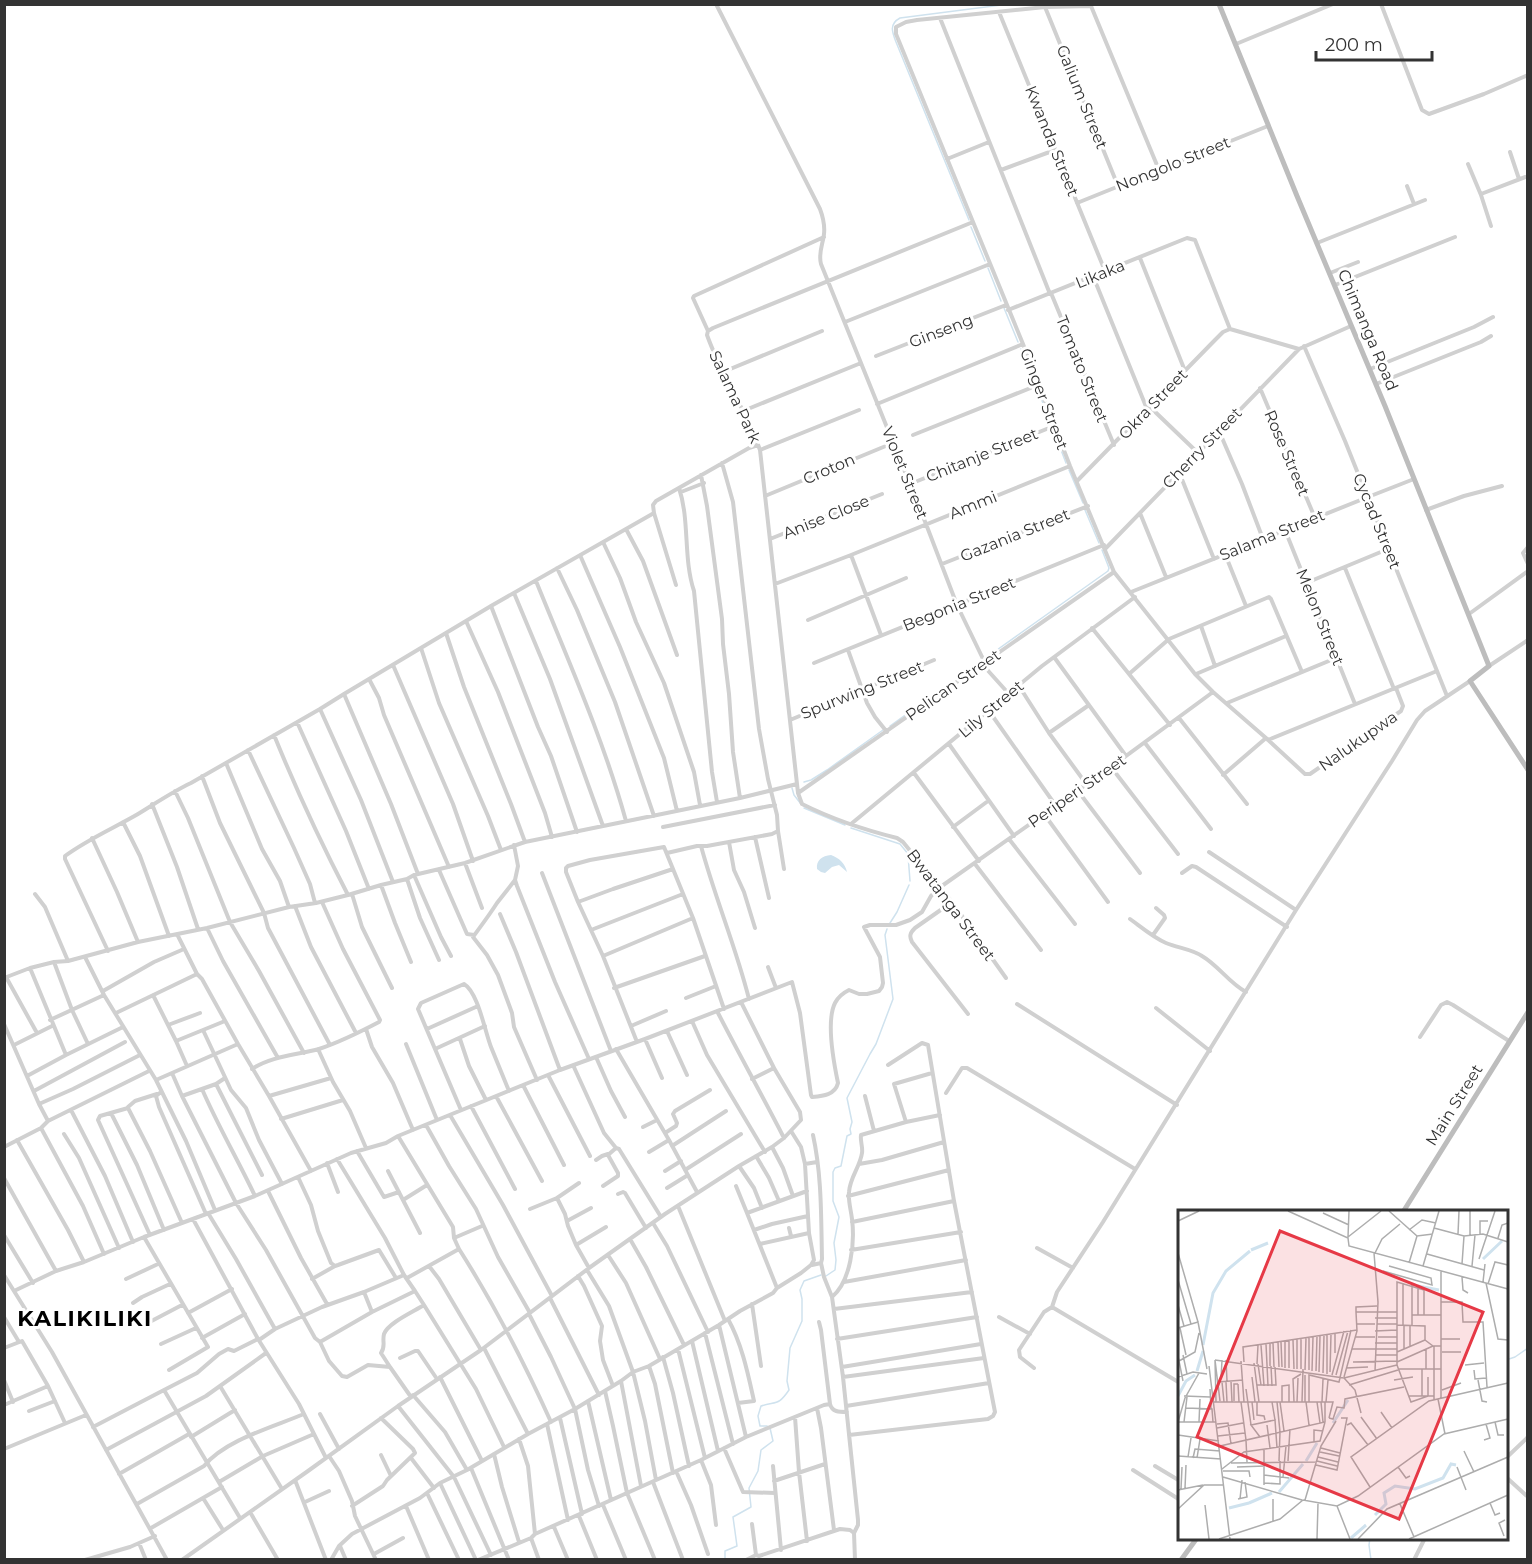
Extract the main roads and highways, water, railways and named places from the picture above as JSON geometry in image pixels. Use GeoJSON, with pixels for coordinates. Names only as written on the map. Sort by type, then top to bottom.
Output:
{"type":"FeatureCollection","features":[{"type":"Feature","properties":{"kind":"water"},"geometry":{"type":"Polygon","coordinates":[[[831,855],[841,861],[847,872],[839,865],[825,873],[817,869],[820,859],[831,855]]]}},
{"type":"Feature","properties":{"kind":"waterway"},"geometry":{"type":"LineString","coordinates":[[969,220],[896,42],[893,26],[900,18],[1009,4]]}},
{"type":"Feature","properties":{"kind":"waterway"},"geometry":{"type":"LineString","coordinates":[[971,227],[985,261]]}},
{"type":"Feature","properties":{"kind":"waterway"},"geometry":{"type":"LineString","coordinates":[[988,268],[1001,301]]}},
{"type":"Feature","properties":{"kind":"waterway"},"geometry":{"type":"LineString","coordinates":[[1004,308],[1018,342]]}},
{"type":"Feature","properties":{"kind":"waterway"},"geometry":{"type":"LineString","coordinates":[[1021,349],[1035,383]]}},
{"type":"Feature","properties":{"kind":"waterway"},"geometry":{"type":"LineString","coordinates":[[1037,389],[1051,422]]}},
{"type":"Feature","properties":{"kind":"waterway"},"geometry":{"type":"LineString","coordinates":[[1053,429],[1066,463]]}},
{"type":"Feature","properties":{"kind":"waterway"},"geometry":{"type":"LineString","coordinates":[[1069,470],[1083,503]]}},
{"type":"Feature","properties":{"kind":"waterway"},"geometry":{"type":"LineString","coordinates":[[1085,510],[1099,543]]}},
{"type":"Feature","properties":{"kind":"waterway"},"geometry":{"type":"LineString","coordinates":[[987,657],[1108,571],[1102,550]]}},
{"type":"Feature","properties":{"kind":"waterway"},"geometry":{"type":"LineString","coordinates":[[890,726],[951,682]]}},
{"type":"Feature","properties":{"kind":"waterway"},"geometry":{"type":"LineString","coordinates":[[804,782],[827,770],[883,730]]}},
{"type":"Feature","properties":{"kind":"waterway"},"geometry":{"type":"LineString","coordinates":[[792,788],[801,804]]}},
{"type":"Feature","properties":{"kind":"waterway"},"geometry":{"type":"LineString","coordinates":[[804,808],[845,825]]}},
{"type":"Feature","properties":{"kind":"waterway"},"geometry":{"type":"LineString","coordinates":[[851,828],[900,844],[935,887]]}},
{"type":"Feature","properties":{"kind":"waterway"},"geometry":{"type":"LineString","coordinates":[[908,855],[910,881]]}},
{"type":"Feature","properties":{"kind":"waterway"},"geometry":{"type":"LineString","coordinates":[[890,923],[909,885]]}},
{"type":"Feature","properties":{"kind":"waterway"},"geometry":{"type":"LineString","coordinates":[[826,1276],[835,1270],[834,1243],[839,1217],[833,1201],[833,1172],[835,1168],[841,1166],[847,1136],[851,1134],[852,1122],[847,1098],[876,1044],[893,999],[885,935],[887,929]]}},
{"type":"Feature","properties":{"kind":"waterway"},"geometry":{"type":"LineString","coordinates":[[725,1560],[725,1551],[737,1546],[733,1517],[751,1507],[749,1488],[758,1471],[761,1450],[773,1441],[770,1428],[760,1426],[758,1416],[761,1406],[780,1401],[789,1390],[787,1381],[790,1348],[802,1321],[800,1290],[804,1281],[821,1275]]}},
{"type":"Feature","properties":{"kind":"waterway"},"geometry":{"type":"LineString","coordinates":[[1508,1359],[1528,1348]]}},
{"type":"Feature","properties":{"kind":"waterway"},"geometry":{"type":"LineString","coordinates":[[1370,1540],[1371,1560]]}},
{"type":"Feature","properties":{"kind":"district","name":"KALIKILIKI"},"geometry":{"type":"Point","coordinates":[85,1318]}}]}
